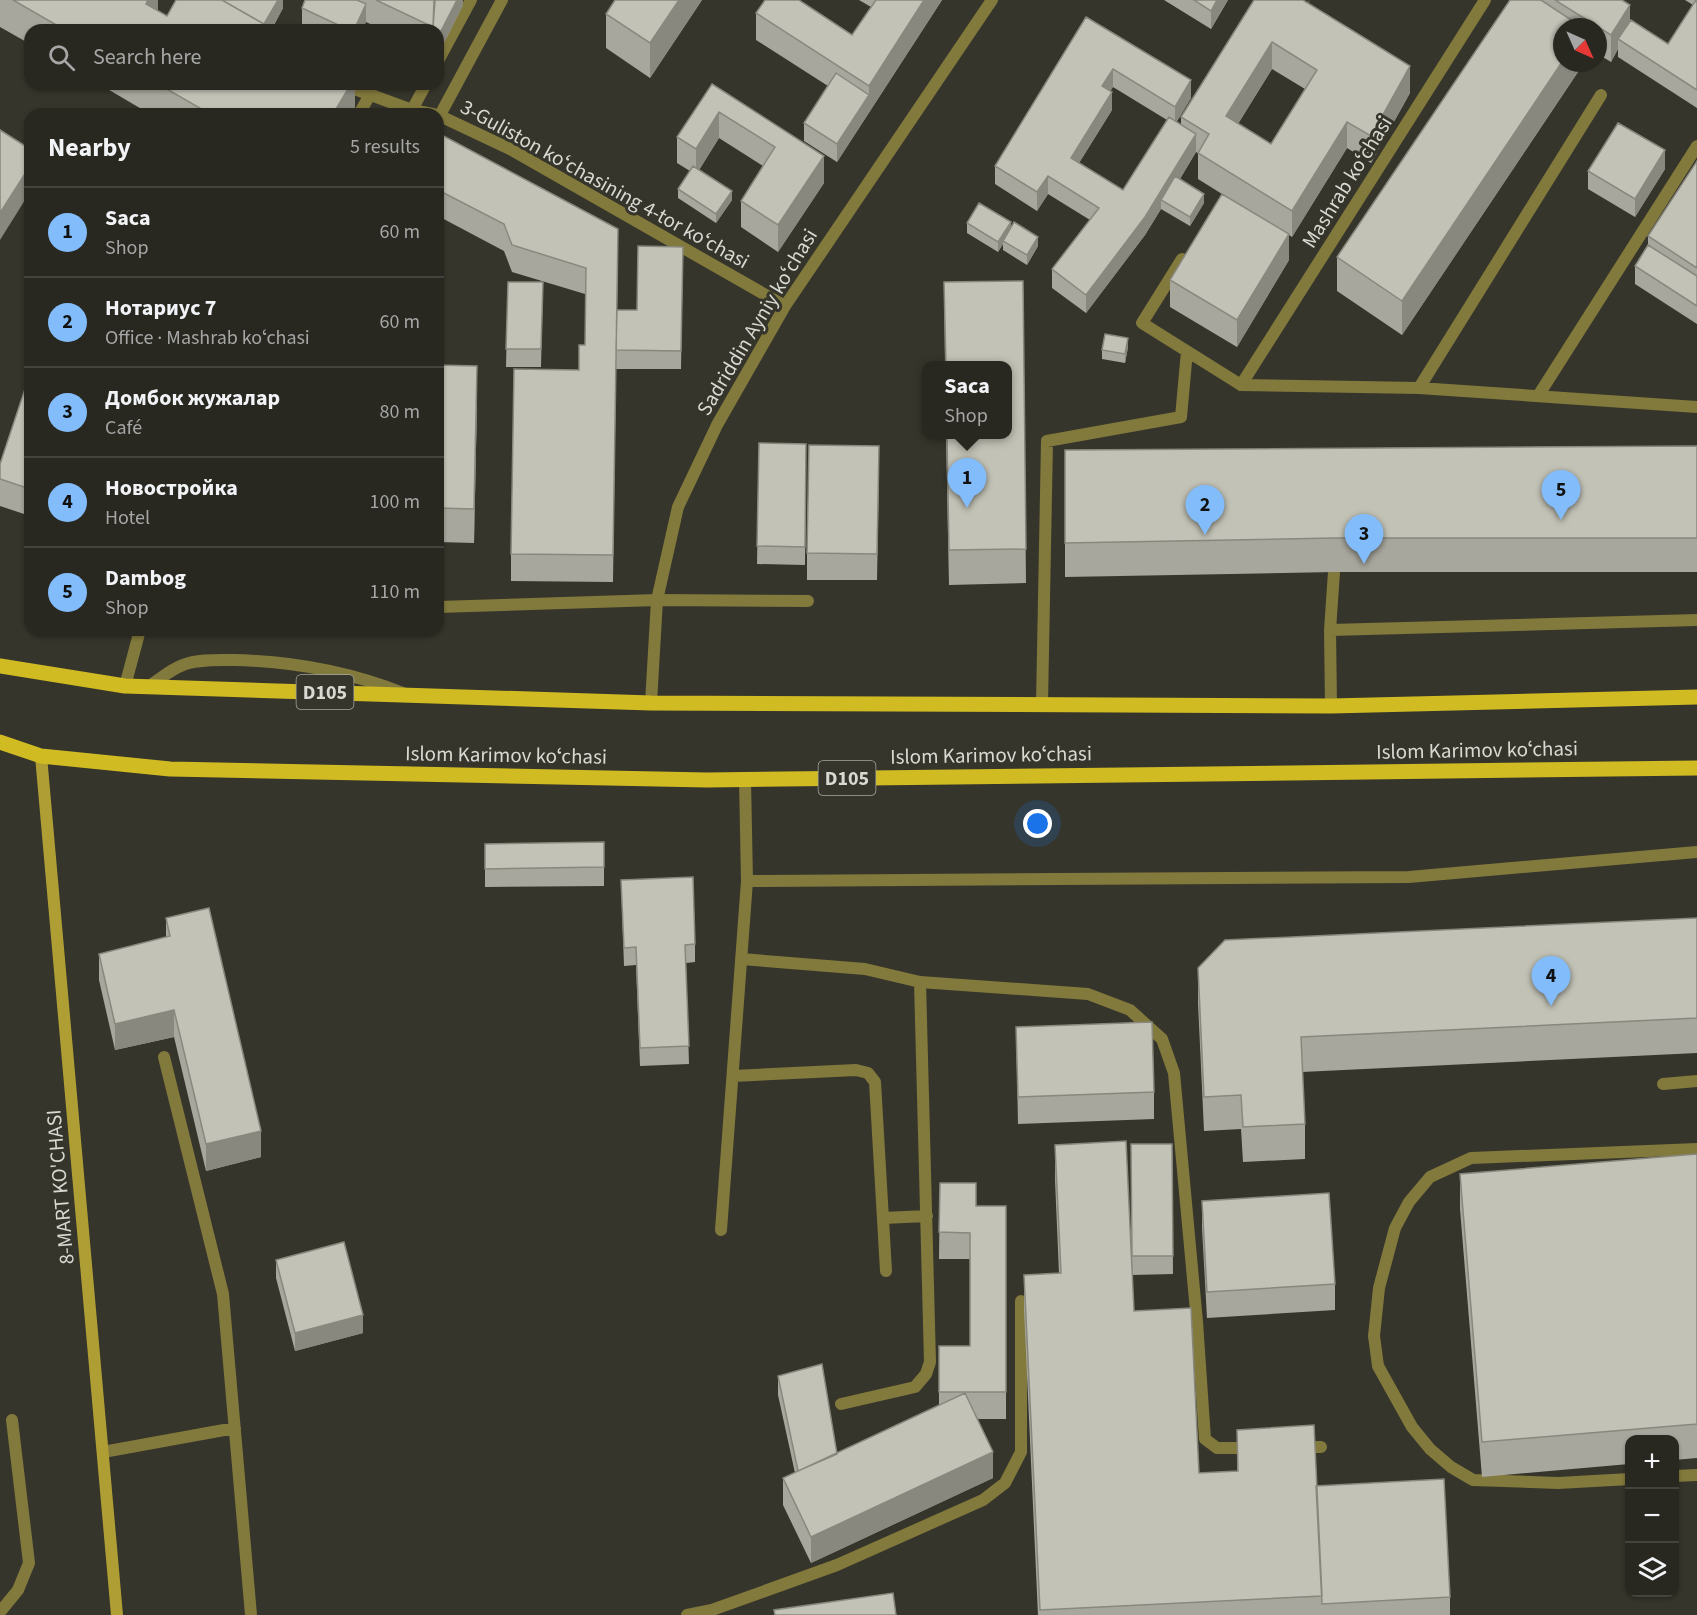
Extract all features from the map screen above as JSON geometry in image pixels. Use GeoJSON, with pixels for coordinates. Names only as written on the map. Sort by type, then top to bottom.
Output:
{"type":"FeatureCollection","features":[{"type":"Feature","properties":{"kind":"main road","name":"D105"},"geometry":{"type":"LineString","coordinates":[[0,666],[125,686],[651,703],[1331,706],[1697,697]]}},
{"type":"Feature","properties":{"kind":"main road","name":"Islom Karimov koʻchasi"},"geometry":{"type":"LineString","coordinates":[[0,742],[41,756],[170,769],[745,779],[1697,768]]}},
{"type":"Feature","properties":{"kind":"street"},"geometry":{"type":"LineString","coordinates":[[444,50],[471,0]]}},
{"type":"Feature","properties":{"kind":"street"},"geometry":{"type":"LineString","coordinates":[[441,108],[502,0]]}},
{"type":"Feature","properties":{"kind":"street","name":"Sadriddin Ayniy koʻchasi"},"geometry":{"type":"LineString","coordinates":[[651,703],[657,600],[678,507],[717,425],[785,306],[992,0]]}},
{"type":"Feature","properties":{"kind":"street","name":"Mashrab koʻchasi"},"geometry":{"type":"LineString","coordinates":[[1241,385],[1485,0]]}},
{"type":"Feature","properties":{"kind":"street","name":"3-Guliston koʻchasining 4-tor koʻchasi"},"geometry":{"type":"LineString","coordinates":[[362,90],[407,108]]}},
{"type":"Feature","properties":{"kind":"street"},"geometry":{"type":"LineString","coordinates":[[413,108],[423,90]]}},
{"type":"Feature","properties":{"kind":"street"},"geometry":{"type":"LineString","coordinates":[[363,108],[372,93]]}},
{"type":"Feature","properties":{"kind":"street"},"geometry":{"type":"LineString","coordinates":[[1419,388],[1601,95]]}},
{"type":"Feature","properties":{"kind":"street","name":"3-Guliston koʻchasining 4-tor koʻchasi"},"geometry":{"type":"LineString","coordinates":[[444,118],[510,149],[785,306]]}},
{"type":"Feature","properties":{"kind":"street"},"geometry":{"type":"LineString","coordinates":[[1538,396],[1697,146]]}},
{"type":"Feature","properties":{"kind":"street"},"geometry":{"type":"LineString","coordinates":[[1182,259],[1142,322],[1241,385],[1419,388],[1697,407]]}},
{"type":"Feature","properties":{"kind":"street"},"geometry":{"type":"LineString","coordinates":[[1042,704],[1047,441],[1181,417],[1187,351]]}},
{"type":"Feature","properties":{"kind":"street"},"geometry":{"type":"LineString","coordinates":[[1331,706],[1330,630],[1334,572]]}},
{"type":"Feature","properties":{"kind":"street"},"geometry":{"type":"LineString","coordinates":[[444,607],[657,600],[808,601]]}},
{"type":"Feature","properties":{"kind":"street"},"geometry":{"type":"LineString","coordinates":[[1330,630],[1697,620]]}},
{"type":"Feature","properties":{"kind":"street"},"geometry":{"type":"LineString","coordinates":[[125,686],[138,636]]}},
{"type":"Feature","properties":{"kind":"street"},"geometry":{"type":"LineString","coordinates":[[148,687],[184,664],[217,660],[258,660],[297,663],[328,669],[368,679],[407,695]]}},
{"type":"Feature","properties":{"kind":"street","name":"8-MART KO'CHASI"},"geometry":{"type":"LineString","coordinates":[[41,756],[117,1615]]}},
{"type":"Feature","properties":{"kind":"street"},"geometry":{"type":"LineString","coordinates":[[721,1230],[747,881],[745,779]]}},
{"type":"Feature","properties":{"kind":"street"},"geometry":{"type":"LineString","coordinates":[[747,881],[1409,877],[1697,852]]}},
{"type":"Feature","properties":{"kind":"street"},"geometry":{"type":"LineString","coordinates":[[741,959],[865,969],[920,982],[1088,994],[1130,1010],[1162,1038],[1174,1073],[1197,1322],[1205,1439],[1211,1446],[1217,1448],[1263,1448]]}},
{"type":"Feature","properties":{"kind":"street"},"geometry":{"type":"LineString","coordinates":[[841,1404],[915,1387],[926,1374],[930,1362],[920,982]]}},
{"type":"Feature","properties":{"kind":"street"},"geometry":{"type":"LineString","coordinates":[[164,1057],[223,1294],[251,1615]]}},
{"type":"Feature","properties":{"kind":"street"},"geometry":{"type":"LineString","coordinates":[[733,1076],[856,1070],[868,1073],[875,1082],[886,1271]]}},
{"type":"Feature","properties":{"kind":"street"},"geometry":{"type":"LineString","coordinates":[[1663,1084],[1697,1081]]}},
{"type":"Feature","properties":{"kind":"street"},"geometry":{"type":"LineString","coordinates":[[1625,1479],[1558,1483],[1473,1480],[1451,1467],[1430,1449],[1412,1427],[1378,1366],[1374,1336],[1378,1288],[1395,1228],[1409,1202],[1430,1178],[1472,1158],[1697,1149]]}},
{"type":"Feature","properties":{"kind":"street"},"geometry":{"type":"LineString","coordinates":[[883,1218],[927,1216]]}},
{"type":"Feature","properties":{"kind":"street"},"geometry":{"type":"LineString","coordinates":[[687,1615],[712,1610],[837,1565],[983,1500],[1005,1483],[1021,1452],[1021,1301]]}},
{"type":"Feature","properties":{"kind":"street"},"geometry":{"type":"LineString","coordinates":[[0,1612],[18,1590],[29,1563],[12,1420]]}},
{"type":"Feature","properties":{"kind":"street"},"geometry":{"type":"LineString","coordinates":[[104,1452],[235,1428]]}},
{"type":"Feature","properties":{"kind":"street"},"geometry":{"type":"LineString","coordinates":[[1286,1447],[1321,1447]]}},
{"type":"Feature","properties":{"kind":"street"},"geometry":{"type":"LineString","coordinates":[[1679,1476],[1697,1475]]}},
{"type":"Feature","properties":{"kind":"building"},"geometry":{"type":"Polygon","coordinates":[[[13,0],[148,0],[146,4],[167,16],[176,0],[222,0],[264,24],[55,24],[13,0]]]}},
{"type":"Feature","properties":{"kind":"building"},"geometry":{"type":"Polygon","coordinates":[[[222,0],[278,0],[264,24],[222,0]]]}},
{"type":"Feature","properties":{"kind":"building"},"geometry":{"type":"Polygon","coordinates":[[[305,0],[357,0],[366,4],[357,24],[336,24],[302,8],[305,0]]]}},
{"type":"Feature","properties":{"kind":"building"},"geometry":{"type":"Polygon","coordinates":[[[376,0],[434,0],[433,24],[427,24],[376,0]]]}},
{"type":"Feature","properties":{"kind":"building"},"geometry":{"type":"Polygon","coordinates":[[[435,0],[457,0],[444,25],[433,24],[435,0]]]}},
{"type":"Feature","properties":{"kind":"building"},"geometry":{"type":"Polygon","coordinates":[[[615,0],[679,0],[650,43],[606,14],[615,0]]]}},
{"type":"Feature","properties":{"kind":"building"},"geometry":{"type":"Polygon","coordinates":[[[765,0],[799,0],[852,35],[876,0],[924,0],[869,86],[756,13],[765,0]]]}},
{"type":"Feature","properties":{"kind":"building"},"geometry":{"type":"Polygon","coordinates":[[[1194,0],[1217,0],[1211,11],[1194,0]]]}},
{"type":"Feature","properties":{"kind":"building"},"geometry":{"type":"Polygon","coordinates":[[[1254,0],[1303,0],[1410,66],[1371,136],[1347,122],[1292,211],[1198,153],[1209,134],[1181,117],[1254,0]],[[1272,42],[1226,116],[1271,144],[1317,70],[1272,42]]]}},
{"type":"Feature","properties":{"kind":"building"},"geometry":{"type":"Polygon","coordinates":[[[1510,0],[1541,0],[1568,18],[1553,18],[1553,72],[1555,72],[1402,301],[1337,257],[1510,0]]]}},
{"type":"Feature","properties":{"kind":"building"},"geometry":{"type":"Polygon","coordinates":[[[1555,0],[1622,0],[1630,5],[1611,35],[1607,32],[1607,18],[1584,18],[1555,0]]]}},
{"type":"Feature","properties":{"kind":"building"},"geometry":{"type":"Polygon","coordinates":[[[1696,0],[1697,90],[1618,39],[1631,20],[1668,44],[1696,0]]]}},
{"type":"Feature","properties":{"kind":"building"},"geometry":{"type":"Polygon","coordinates":[[[1086,17],[1191,80],[1175,107],[1113,69],[1102,86],[1112,92],[1071,158],[1123,190],[1169,117],[1196,134],[1145,217],[1086,295],[1052,269],[1099,208],[1048,176],[1037,192],[995,166],[1086,17]]]}},
{"type":"Feature","properties":{"kind":"building"},"geometry":{"type":"Polygon","coordinates":[[[836,73],[869,95],[837,144],[804,123],[836,73]]]}},
{"type":"Feature","properties":{"kind":"building"},"geometry":{"type":"Polygon","coordinates":[[[712,84],[824,156],[778,225],[741,201],[775,147],[719,112],[696,149],[677,137],[712,84]]]}},
{"type":"Feature","properties":{"kind":"building"},"geometry":{"type":"Polygon","coordinates":[[[168,90],[347,90],[337,108],[200,108],[168,90]]]}},
{"type":"Feature","properties":{"kind":"building"},"geometry":{"type":"Polygon","coordinates":[[[1618,123],[1665,150],[1635,199],[1588,171],[1618,123]]]}},
{"type":"Feature","properties":{"kind":"building"},"geometry":{"type":"Polygon","coordinates":[[[0,130],[24,145],[24,175],[0,213],[0,130]]]}},
{"type":"Feature","properties":{"kind":"building"},"geometry":{"type":"Polygon","coordinates":[[[444,136],[618,229],[613,555],[511,554],[514,369],[579,370],[579,345],[585,345],[586,268],[512,245],[504,224],[444,193],[444,136]]]}},
{"type":"Feature","properties":{"kind":"building"},"geometry":{"type":"Polygon","coordinates":[[[1697,161],[1697,268],[1648,236],[1697,161]]]}},
{"type":"Feature","properties":{"kind":"building"},"geometry":{"type":"Polygon","coordinates":[[[693,166],[732,191],[716,214],[678,189],[693,166]]]}},
{"type":"Feature","properties":{"kind":"building"},"geometry":{"type":"Polygon","coordinates":[[[1175,176],[1204,194],[1190,217],[1161,200],[1175,176]]]}},
{"type":"Feature","properties":{"kind":"building"},"geometry":{"type":"Polygon","coordinates":[[[1222,194],[1289,234],[1237,320],[1170,280],[1222,194]]]}},
{"type":"Feature","properties":{"kind":"building"},"geometry":{"type":"Polygon","coordinates":[[[979,203],[1011,222],[998,242],[967,223],[979,203]]]}},
{"type":"Feature","properties":{"kind":"building"},"geometry":{"type":"Polygon","coordinates":[[[1014,222],[1038,237],[1027,255],[1003,241],[1014,222]]]}},
{"type":"Feature","properties":{"kind":"building"},"geometry":{"type":"Polygon","coordinates":[[[1648,245],[1697,276],[1697,306],[1635,266],[1648,245]]]}},
{"type":"Feature","properties":{"kind":"building"},"geometry":{"type":"Polygon","coordinates":[[[638,246],[683,247],[681,351],[616,350],[617,310],[637,310],[638,246]]]}},
{"type":"Feature","properties":{"kind":"building"},"geometry":{"type":"Polygon","coordinates":[[[1023,281],[1026,549],[949,550],[947,439],[1012,439],[1012,361],[946,361],[944,282],[1023,281]]]}},
{"type":"Feature","properties":{"kind":"building"},"geometry":{"type":"Polygon","coordinates":[[[508,282],[543,282],[541,349],[506,349],[508,282]]]}},
{"type":"Feature","properties":{"kind":"building"},"geometry":{"type":"Polygon","coordinates":[[[1105,334],[1128,338],[1125,354],[1102,350],[1105,334]]]}},
{"type":"Feature","properties":{"kind":"building"},"geometry":{"type":"Polygon","coordinates":[[[444,365],[477,366],[474,509],[444,508],[444,365]]]}},
{"type":"Feature","properties":{"kind":"building"},"geometry":{"type":"Polygon","coordinates":[[[24,392],[24,487],[0,479],[0,464],[24,392]]]}},
{"type":"Feature","properties":{"kind":"building"},"geometry":{"type":"Polygon","coordinates":[[[759,443],[806,444],[805,547],[757,546],[759,443]]]}},
{"type":"Feature","properties":{"kind":"building"},"geometry":{"type":"Polygon","coordinates":[[[809,445],[879,446],[877,554],[807,553],[809,445]]]}},
{"type":"Feature","properties":{"kind":"building"},"geometry":{"type":"Polygon","coordinates":[[[1697,446],[1697,538],[1334,538],[1065,543],[1065,450],[1697,446]]]}},
{"type":"Feature","properties":{"kind":"building"},"geometry":{"type":"Polygon","coordinates":[[[604,842],[604,867],[485,869],[485,844],[604,842]]]}},
{"type":"Feature","properties":{"kind":"building"},"geometry":{"type":"Polygon","coordinates":[[[693,877],[695,944],[685,945],[689,1046],[640,1048],[636,947],[624,948],[621,880],[693,877]]]}},
{"type":"Feature","properties":{"kind":"building"},"geometry":{"type":"Polygon","coordinates":[[[209,908],[261,1131],[206,1144],[174,1010],[115,1024],[99,954],[170,936],[166,918],[209,908]]]}},
{"type":"Feature","properties":{"kind":"building"},"geometry":{"type":"Polygon","coordinates":[[[1697,918],[1697,1018],[1301,1037],[1305,1124],[1243,1127],[1241,1095],[1204,1097],[1198,968],[1225,940],[1697,918]]]}},
{"type":"Feature","properties":{"kind":"building"},"geometry":{"type":"Polygon","coordinates":[[[1152,1022],[1154,1092],[1018,1097],[1016,1027],[1152,1022]]]}},
{"type":"Feature","properties":{"kind":"building"},"geometry":{"type":"Polygon","coordinates":[[[1126,1141],[1134,1311],[1191,1308],[1199,1473],[1238,1471],[1237,1430],[1314,1425],[1322,1596],[1040,1610],[1024,1275],[1061,1273],[1055,1145],[1126,1141]]]}},
{"type":"Feature","properties":{"kind":"building"},"geometry":{"type":"Polygon","coordinates":[[[1131,1144],[1172,1144],[1173,1256],[1132,1256],[1131,1144]]]}},
{"type":"Feature","properties":{"kind":"building"},"geometry":{"type":"Polygon","coordinates":[[[1697,1154],[1697,1424],[1482,1442],[1460,1174],[1697,1154]]]}},
{"type":"Feature","properties":{"kind":"building"},"geometry":{"type":"Polygon","coordinates":[[[940,1183],[976,1183],[976,1206],[1006,1206],[1006,1392],[939,1392],[939,1346],[970,1346],[970,1233],[939,1232],[940,1183]]]}},
{"type":"Feature","properties":{"kind":"building"},"geometry":{"type":"Polygon","coordinates":[[[1329,1193],[1335,1284],[1207,1292],[1202,1201],[1329,1193]]]}},
{"type":"Feature","properties":{"kind":"building"},"geometry":{"type":"Polygon","coordinates":[[[344,1242],[363,1315],[295,1333],[276,1260],[344,1242]]]}},
{"type":"Feature","properties":{"kind":"building"},"geometry":{"type":"Polygon","coordinates":[[[822,1364],[837,1454],[798,1471],[778,1376],[822,1364]]]}},
{"type":"Feature","properties":{"kind":"building"},"geometry":{"type":"Polygon","coordinates":[[[965,1393],[993,1452],[811,1537],[783,1478],[965,1393]]]}},
{"type":"Feature","properties":{"kind":"building"},"geometry":{"type":"Polygon","coordinates":[[[1444,1479],[1450,1597],[1322,1604],[1316,1486],[1444,1479]]]}},
{"type":"Feature","properties":{"kind":"building"},"geometry":{"type":"Polygon","coordinates":[[[893,1593],[896,1615],[775,1615],[774,1610],[893,1593]]]}},
{"type":"Feature","properties":{"kind":"place","name":"Saca"},"geometry":{"type":"Point","coordinates":[967,508]}},
{"type":"Feature","properties":{"kind":"place","name":"Dambog"},"geometry":{"type":"Point","coordinates":[1561,520]}},
{"type":"Feature","properties":{"kind":"place","name":"Нотариус 7"},"geometry":{"type":"Point","coordinates":[1205,535]}},
{"type":"Feature","properties":{"kind":"place","name":"Домбок жужалар"},"geometry":{"type":"Point","coordinates":[1364,564]}},
{"type":"Feature","properties":{"kind":"place","name":"Новостройка"},"geometry":{"type":"Point","coordinates":[1551,1006]}}]}
